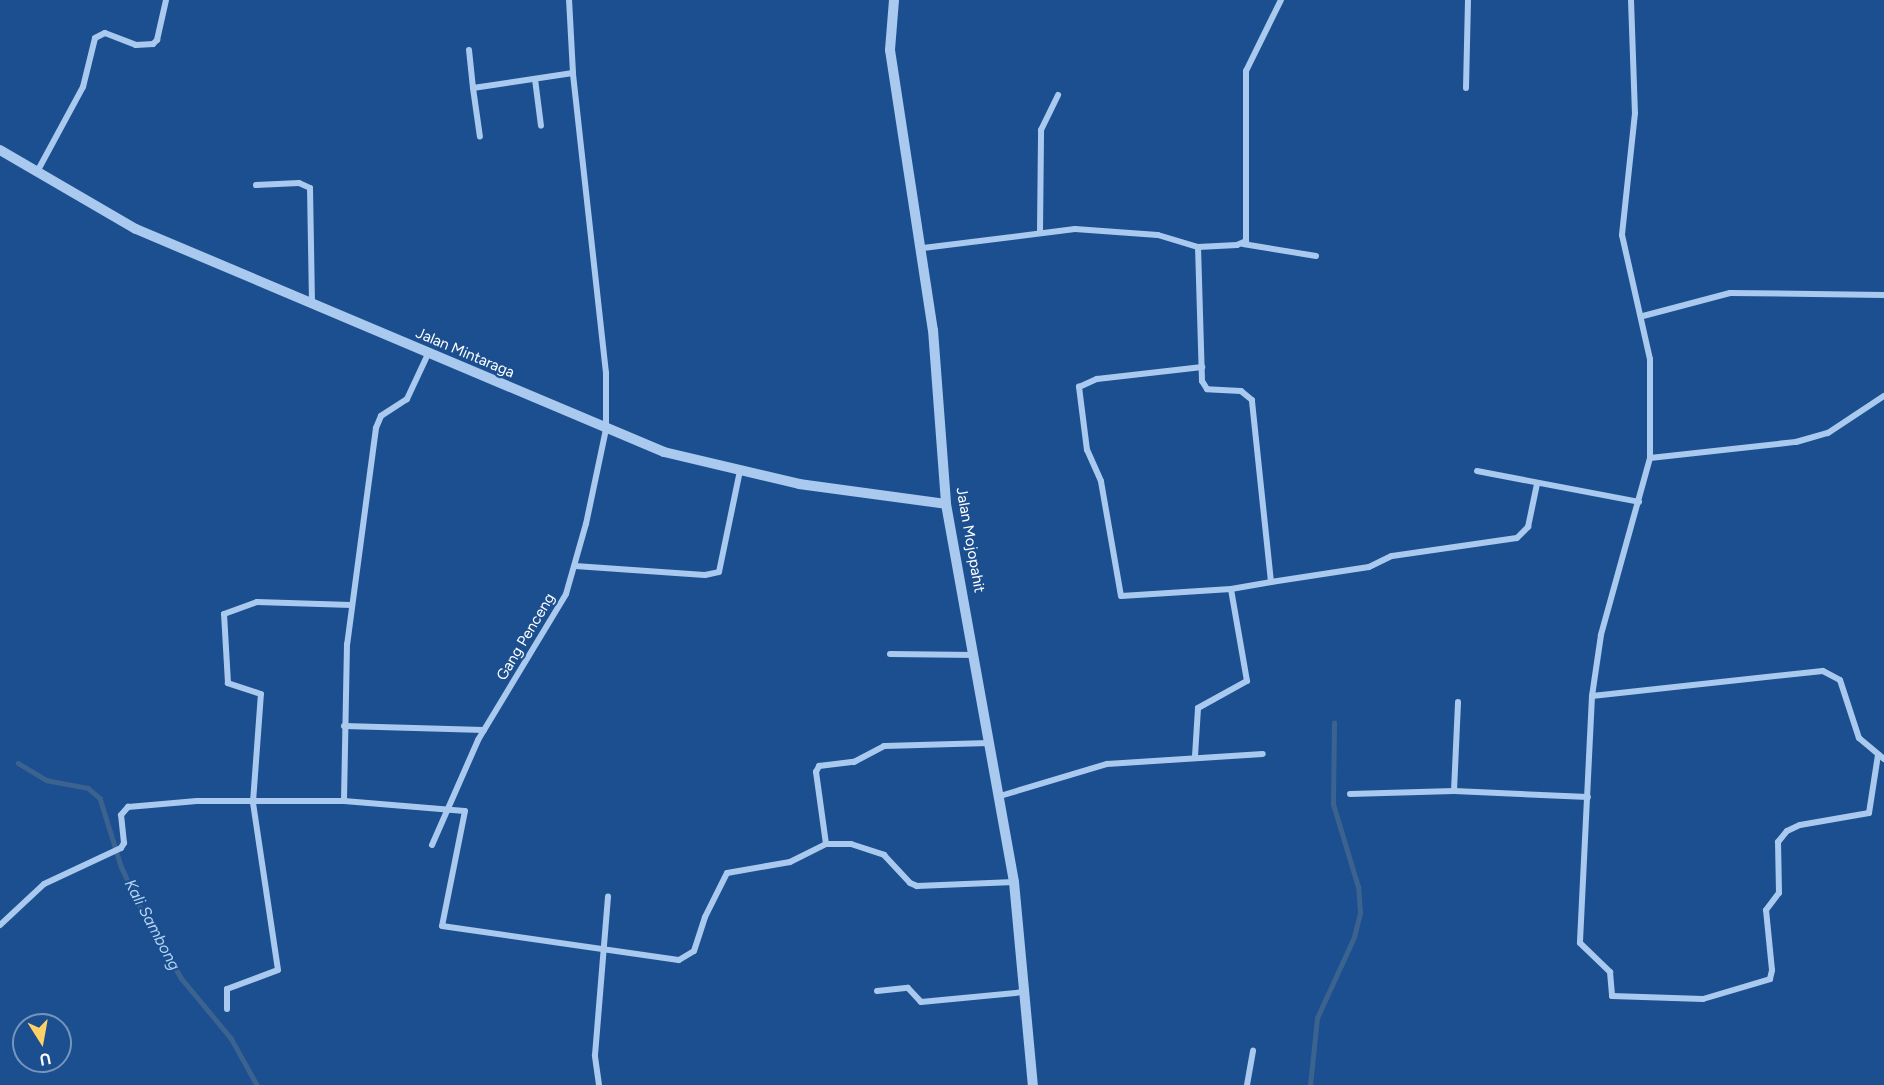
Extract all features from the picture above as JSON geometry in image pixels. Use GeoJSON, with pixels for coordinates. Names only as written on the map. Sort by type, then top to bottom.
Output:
{"type":"FeatureCollection","features":[{"type":"Feature","properties":{"kind":"street"},"geometry":{"type":"LineString","coordinates":[[37,172],[83,87],[95,38],[105,33],[136,45],[153,44],[158,40],[166,0]]}},
{"type":"Feature","properties":{"kind":"street","name":"Gang Penceng"},"geometry":{"type":"LineString","coordinates":[[432,845],[484,730],[553,619],[575,566],[606,429],[606,373],[573,73],[569,0]]}},
{"type":"Feature","properties":{"kind":"street","name":"Jalan Mojopahit"},"geometry":{"type":"LineString","coordinates":[[894,0],[890,50],[923,248],[933,330],[946,504],[992,743],[1014,882],[1033,1085]]}},
{"type":"Feature","properties":{"kind":"street"},"geometry":{"type":"LineString","coordinates":[[1243,244],[1248,233],[1246,71],[1281,0]]}},
{"type":"Feature","properties":{"kind":"street"},"geometry":{"type":"LineString","coordinates":[[1466,88],[1468,0]]}},
{"type":"Feature","properties":{"kind":"street"},"geometry":{"type":"LineString","coordinates":[[1630,0],[1635,112],[1622,235],[1643,316],[1650,359],[1650,458],[1601,635],[1592,696],[1580,943],[1584,949],[1605,965],[1612,996],[1617,999],[1703,999],[1770,979],[1772,970],[1766,910],[1779,893],[1778,842],[1787,831],[1800,825],[1869,813],[1878,755]]}},
{"type":"Feature","properties":{"kind":"street"},"geometry":{"type":"LineString","coordinates":[[469,50],[480,137]]}},
{"type":"Feature","properties":{"kind":"street"},"geometry":{"type":"LineString","coordinates":[[473,88],[573,73]]}},
{"type":"Feature","properties":{"kind":"street"},"geometry":{"type":"LineString","coordinates":[[535,79],[541,126]]}},
{"type":"Feature","properties":{"kind":"street"},"geometry":{"type":"LineString","coordinates":[[1040,232],[1042,126],[1058,95]]}},
{"type":"Feature","properties":{"kind":"street","name":"Jalan Mintaraga"},"geometry":{"type":"LineString","coordinates":[[0,150],[136,230],[664,452],[799,484],[946,504]]}},
{"type":"Feature","properties":{"kind":"street"},"geometry":{"type":"LineString","coordinates":[[256,185],[299,183],[310,188],[312,303]]}},
{"type":"Feature","properties":{"kind":"street"},"geometry":{"type":"LineString","coordinates":[[923,248],[1040,232],[1115,229],[1158,235],[1198,247],[1243,244],[1316,256]]}},
{"type":"Feature","properties":{"kind":"street"},"geometry":{"type":"LineString","coordinates":[[1198,247],[1202,381],[1207,389],[1241,392],[1252,400],[1272,582]]}},
{"type":"Feature","properties":{"kind":"street"},"geometry":{"type":"LineString","coordinates":[[1643,316],[1730,293],[1884,296]]}},
{"type":"Feature","properties":{"kind":"street"},"geometry":{"type":"LineString","coordinates":[[344,801],[344,726],[351,605],[363,499],[378,421],[407,399],[428,354]]}},
{"type":"Feature","properties":{"kind":"street"},"geometry":{"type":"LineString","coordinates":[[1202,367],[1091,380],[1080,384],[1087,450],[1101,481],[1120,596],[1231,589],[1369,567],[1392,556],[1517,538],[1528,527],[1537,484]]}},
{"type":"Feature","properties":{"kind":"street"},"geometry":{"type":"LineString","coordinates":[[1650,458],[1797,442],[1828,433],[1884,396]]}},
{"type":"Feature","properties":{"kind":"street"},"geometry":{"type":"LineString","coordinates":[[575,566],[715,574],[721,568],[740,471]]}},
{"type":"Feature","properties":{"kind":"street"},"geometry":{"type":"LineString","coordinates":[[1477,471],[1639,502]]}},
{"type":"Feature","properties":{"kind":"street"},"geometry":{"type":"LineString","coordinates":[[1195,756],[1198,708],[1247,681],[1231,589]]}},
{"type":"Feature","properties":{"kind":"street"},"geometry":{"type":"LineString","coordinates":[[227,1009],[227,989],[278,970],[253,802],[261,694],[228,683],[224,614],[257,602],[351,605]]}},
{"type":"Feature","properties":{"kind":"street"},"geometry":{"type":"LineString","coordinates":[[890,654],[976,655]]}},
{"type":"Feature","properties":{"kind":"street"},"geometry":{"type":"LineString","coordinates":[[1592,696],[1823,671],[1840,680],[1854,728],[1884,759]]}},
{"type":"Feature","properties":{"kind":"street"},"geometry":{"type":"LineString","coordinates":[[1454,791],[1458,702]]}},
{"type":"Feature","properties":{"kind":"street"},"geometry":{"type":"LineString","coordinates":[[344,726],[484,730]]}},
{"type":"Feature","properties":{"kind":"street"},"geometry":{"type":"LineString","coordinates":[[826,844],[816,772],[819,766],[854,762],[884,746],[992,743]]}},
{"type":"Feature","properties":{"kind":"street"},"geometry":{"type":"LineString","coordinates":[[1000,796],[1082,769],[1195,756],[1263,754]]}},
{"type":"Feature","properties":{"kind":"street"},"geometry":{"type":"LineString","coordinates":[[1350,794],[1454,791],[1588,797]]}},
{"type":"Feature","properties":{"kind":"street"},"geometry":{"type":"LineString","coordinates":[[0,925],[44,884],[121,848],[124,843],[121,815],[128,807],[197,801],[344,801],[465,811],[442,926],[555,939],[604,950],[686,959],[694,951],[705,917],[727,873],[790,862],[826,844],[851,844],[884,855],[917,886],[1014,882]]}},
{"type":"Feature","properties":{"kind":"street"},"geometry":{"type":"LineString","coordinates":[[598,1085],[595,1055],[608,897]]}},
{"type":"Feature","properties":{"kind":"street"},"geometry":{"type":"LineString","coordinates":[[877,991],[909,989],[921,1002],[1026,992]]}},
{"type":"Feature","properties":{"kind":"street"},"geometry":{"type":"LineString","coordinates":[[1247,1085],[1253,1051]]}},
{"type":"Feature","properties":{"kind":"waterway"},"geometry":{"type":"LineString","coordinates":[[1310,1085],[1317,1018],[1354,937],[1360,913],[1358,887],[1333,804],[1334,723]]}},
{"type":"Feature","properties":{"kind":"waterway","name":"Kali Sambong"},"geometry":{"type":"LineString","coordinates":[[18,763],[46,780],[88,788],[100,798],[121,866],[145,917],[182,979],[231,1038],[257,1085]]}}]}
